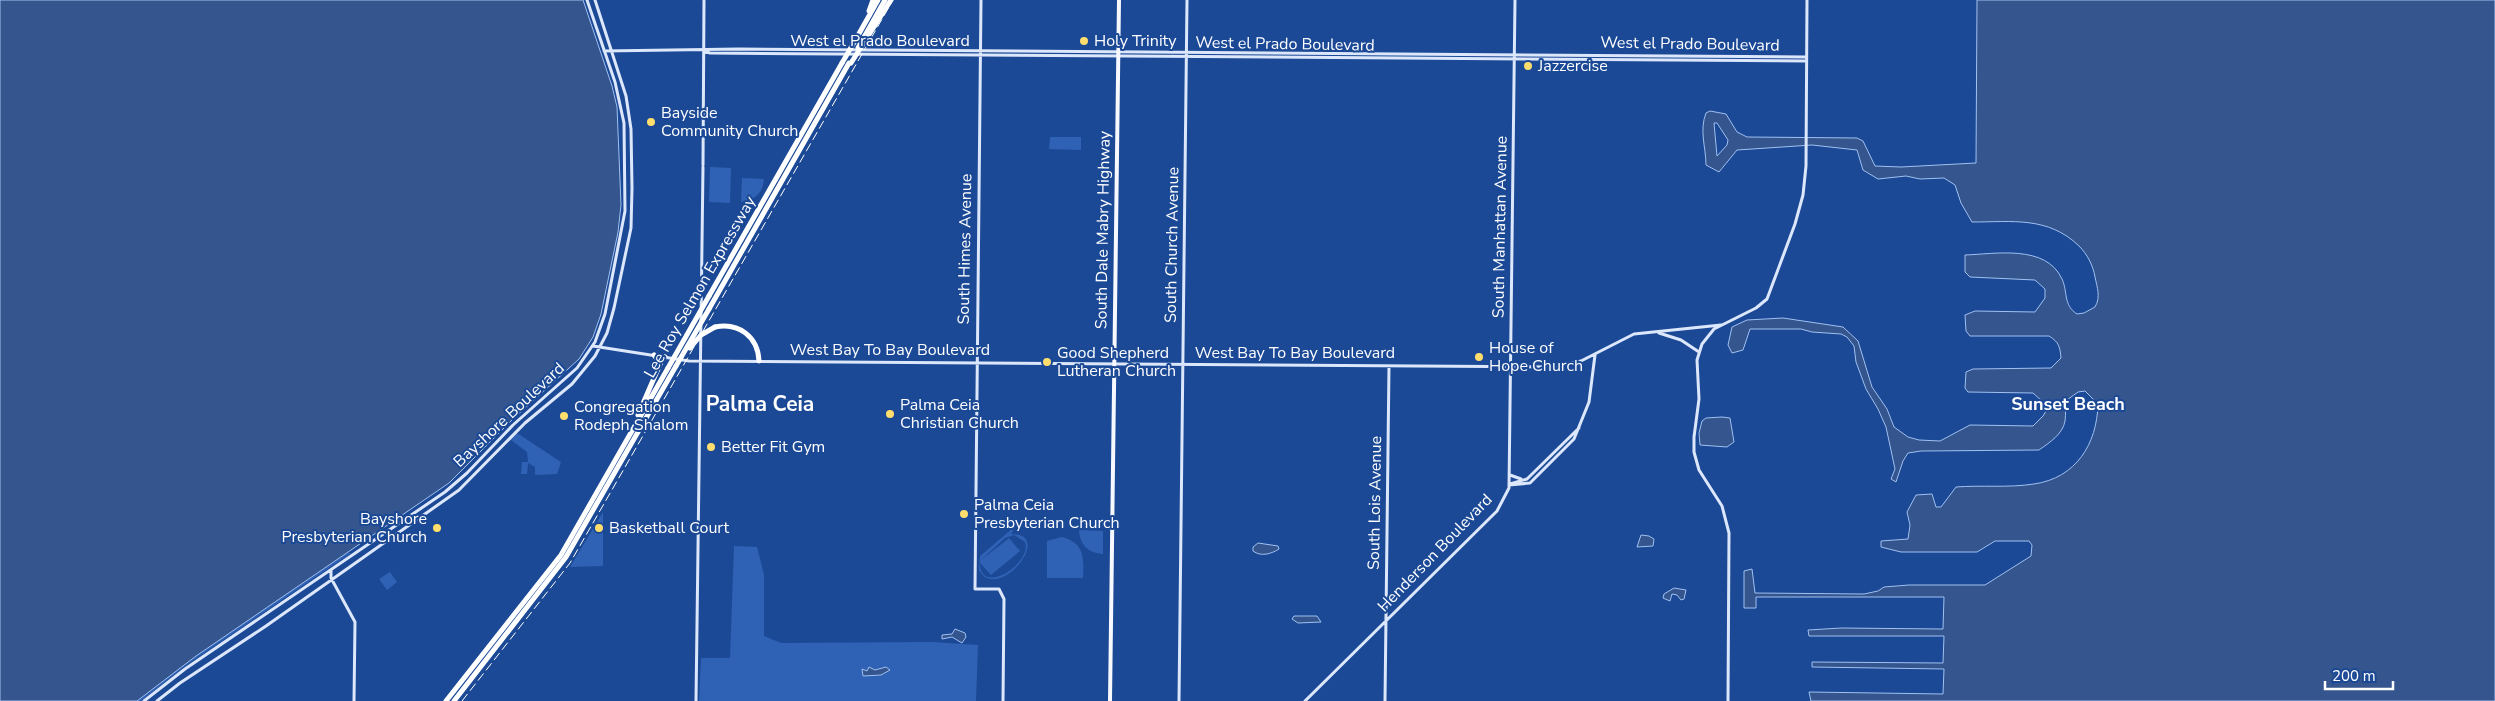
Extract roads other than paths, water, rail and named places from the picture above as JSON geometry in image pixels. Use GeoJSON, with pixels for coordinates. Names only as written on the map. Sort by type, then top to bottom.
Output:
{"type":"FeatureCollection","features":[{"type":"Feature","properties":{"kind":"highway"},"geometry":{"type":"LineString","coordinates":[[865,24],[873,0]]}},
{"type":"Feature","properties":{"kind":"highway","name":"Lee Roy Selmon Expressway"},"geometry":{"type":"LineString","coordinates":[[447,699],[556,562],[878,0]]}},
{"type":"Feature","properties":{"kind":"highway","name":"Lee Roy Selmon Expressway"},"geometry":{"type":"LineString","coordinates":[[456,699],[566,558],[886,0]]}},
{"type":"Feature","properties":{"kind":"highway"},"geometry":{"type":"LineString","coordinates":[[849,64],[891,0]]}},
{"type":"Feature","properties":{"kind":"highway"},"geometry":{"type":"LineString","coordinates":[[675,368],[700,335],[716,327],[730,326],[742,330],[752,339],[758,352],[756,361]]}},
{"type":"Feature","properties":{"kind":"highway"},"geometry":{"type":"LineString","coordinates":[[654,355],[660,364]]}},
{"type":"Feature","properties":{"kind":"highway"},"geometry":{"type":"LineString","coordinates":[[627,440],[660,364],[666,357]]}},
{"type":"Feature","properties":{"kind":"main road","name":"South Dale Mabry Highway"},"geometry":{"type":"LineString","coordinates":[[1110,701],[1119,0]]}},
{"type":"Feature","properties":{"kind":"street","name":"Bayshore Boulevard"},"geometry":{"type":"LineString","coordinates":[[144,701],[185,669],[445,492],[467,473],[513,425],[571,374],[593,346],[605,314],[626,206],[622,113],[587,0]]}},
{"type":"Feature","properties":{"kind":"street","name":"Bayshore Boulevard"},"geometry":{"type":"LineString","coordinates":[[157,701],[180,682],[266,626],[459,490],[525,423],[580,376],[600,347],[614,308],[632,210],[630,116],[624,87],[595,0]]}},
{"type":"Feature","properties":{"kind":"street"},"geometry":{"type":"LineString","coordinates":[[696,701],[702,361],[704,0]]}},
{"type":"Feature","properties":{"kind":"street","name":"South Himes Avenue"},"geometry":{"type":"LineString","coordinates":[[981,0],[975,588],[999,589],[1005,603],[1003,701]]}},
{"type":"Feature","properties":{"kind":"street","name":"South Church Avenue"},"geometry":{"type":"LineString","coordinates":[[1179,701],[1187,0]]}},
{"type":"Feature","properties":{"kind":"street","name":"South Manhattan Avenue"},"geometry":{"type":"LineString","coordinates":[[1509,485],[1515,0]]}},
{"type":"Feature","properties":{"kind":"street"},"geometry":{"type":"LineString","coordinates":[[1728,701],[1729,533],[1722,506],[1698,470],[1694,452],[1699,399],[1696,365],[1699,352],[1708,336],[1721,325],[1756,308],[1767,300],[1788,246],[1803,196],[1806,166],[1807,0]]}},
{"type":"Feature","properties":{"kind":"street","name":"West el Prado Boulevard"},"geometry":{"type":"LineString","coordinates":[[604,50],[704,51],[710,53],[782,51],[1013,52],[1806,59]]}},
{"type":"Feature","properties":{"kind":"street","name":"West Bay To Bay Boulevard"},"geometry":{"type":"LineString","coordinates":[[593,346],[702,361],[1510,367],[1562,366],[1595,355],[1619,340],[1634,334],[1721,325]]}},
{"type":"Feature","properties":{"kind":"street"},"geometry":{"type":"LineString","coordinates":[[1655,332],[1681,340],[1699,352]]}},
{"type":"Feature","properties":{"kind":"street","name":"Henderson Boulevard"},"geometry":{"type":"LineString","coordinates":[[1509,485],[1526,485],[1536,478],[1574,439],[1589,402],[1595,355]]}},
{"type":"Feature","properties":{"kind":"street","name":"South Lois Avenue"},"geometry":{"type":"LineString","coordinates":[[1386,701],[1389,366]]}},
{"type":"Feature","properties":{"kind":"street","name":"Henderson Boulevard"},"geometry":{"type":"LineString","coordinates":[[1509,485],[1524,480],[1580,426]]}},
{"type":"Feature","properties":{"kind":"street"},"geometry":{"type":"LineString","coordinates":[[1557,450],[1560,454]]}},
{"type":"Feature","properties":{"kind":"street"},"geometry":{"type":"LineString","coordinates":[[1510,475],[1524,480]]}},
{"type":"Feature","properties":{"kind":"street","name":"Henderson Boulevard"},"geometry":{"type":"LineString","coordinates":[[1305,701],[1497,511],[1506,497],[1509,485]]}},
{"type":"Feature","properties":{"kind":"street"},"geometry":{"type":"LineString","coordinates":[[332,568],[332,578],[354,622],[354,701]]}},
{"type":"Feature","properties":{"kind":"street"},"geometry":{"type":"LineString","coordinates":[[322,576],[328,575],[332,578]]}},
{"type":"Feature","properties":{"kind":"railway"},"geometry":{"type":"LineString","coordinates":[[462,701],[570,563],[893,0]]}},
{"type":"Feature","properties":{"kind":"place","name":"Holy Trinity"},"geometry":{"type":"Point","coordinates":[1084,41]}},
{"type":"Feature","properties":{"kind":"place","name":"Jazzercise"},"geometry":{"type":"Point","coordinates":[1528,66]}},
{"type":"Feature","properties":{"kind":"place","name":"Bayside Community Church"},"geometry":{"type":"Point","coordinates":[651,122]}},
{"type":"Feature","properties":{"kind":"place","name":"House of Hope Church"},"geometry":{"type":"Point","coordinates":[1479,357]}},
{"type":"Feature","properties":{"kind":"place","name":"Good Shepherd Lutheran Church"},"geometry":{"type":"Point","coordinates":[1047,362]}},
{"type":"Feature","properties":{"kind":"place","name":"Palma Ceia Christian Church"},"geometry":{"type":"Point","coordinates":[890,414]}},
{"type":"Feature","properties":{"kind":"place","name":"Congregation Rodeph Shalom"},"geometry":{"type":"Point","coordinates":[564,416]}},
{"type":"Feature","properties":{"kind":"place","name":"Better Fit Gym"},"geometry":{"type":"Point","coordinates":[711,447]}},
{"type":"Feature","properties":{"kind":"place","name":"Palma Ceia Presbyterian Church"},"geometry":{"type":"Point","coordinates":[964,514]}},
{"type":"Feature","properties":{"kind":"place","name":"Bayshore Presbyterian Church"},"geometry":{"type":"Point","coordinates":[437,528]}},
{"type":"Feature","properties":{"kind":"place","name":"Basketball Court"},"geometry":{"type":"Point","coordinates":[599,528]}},
{"type":"Feature","properties":{"kind":"district","name":"Palma Ceia"},"geometry":{"type":"Point","coordinates":[760,404]}},
{"type":"Feature","properties":{"kind":"district","name":"Sunset Beach"},"geometry":{"type":"Point","coordinates":[2068,404]}}]}
